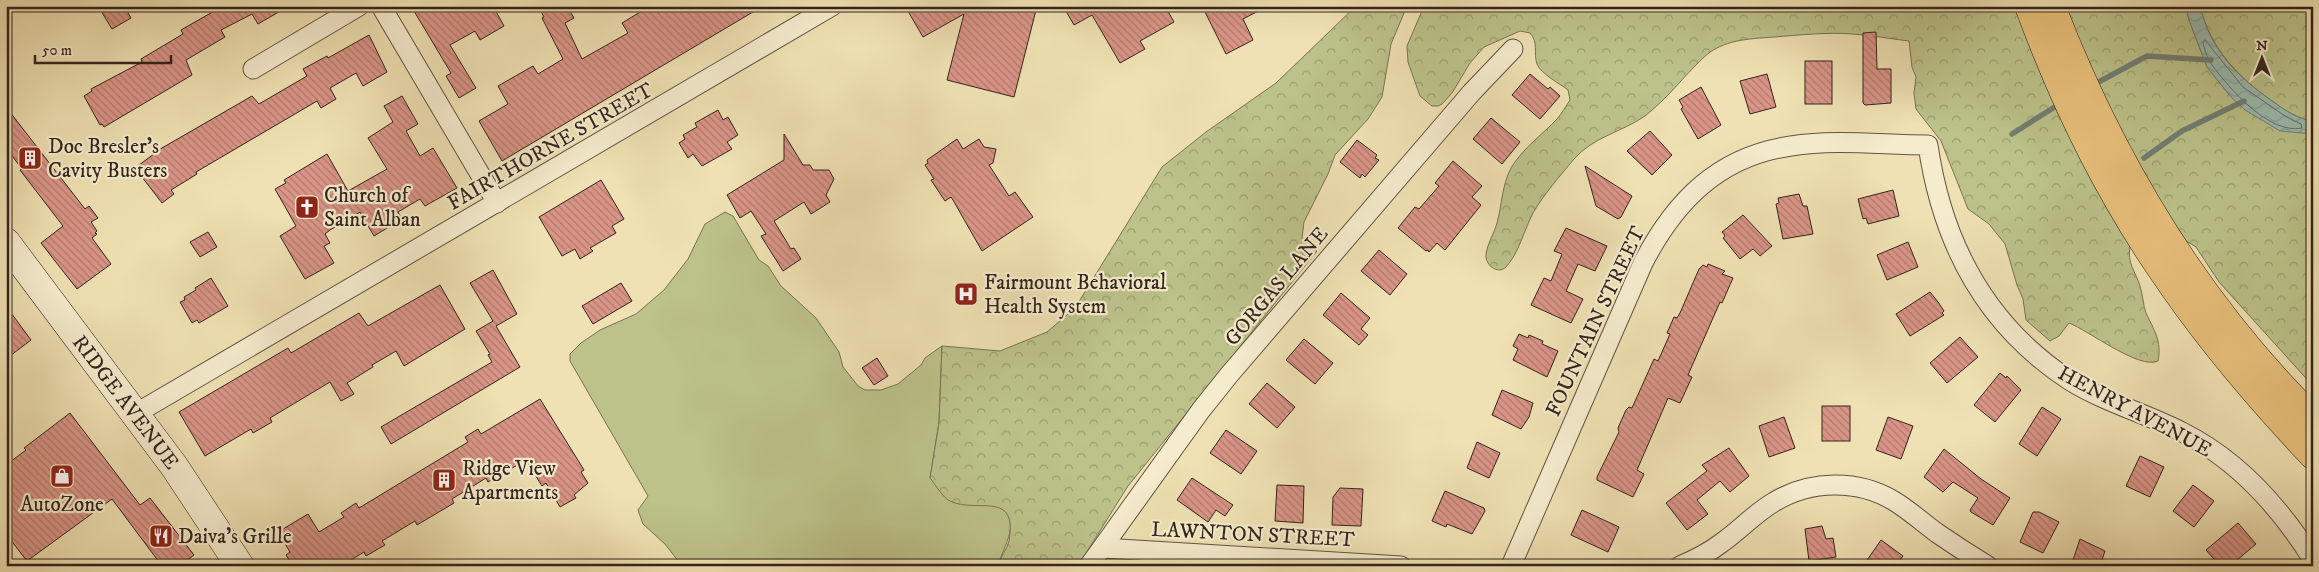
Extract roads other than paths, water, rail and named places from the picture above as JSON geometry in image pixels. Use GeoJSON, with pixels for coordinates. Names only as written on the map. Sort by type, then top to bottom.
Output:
{"type":"FeatureCollection","features":[{"type":"Feature","properties":{"kind":"main road"},"geometry":{"type":"LineString","coordinates":[[2028,6],[2059,82],[2089,144],[2139,233],[2190,290],[2313,419]]}},
{"type":"Feature","properties":{"kind":"main road"},"geometry":{"type":"LineString","coordinates":[[2051,6],[2097,114],[2124,166],[2176,252],[2190,290],[2240,372],[2313,456]]}},
{"type":"Feature","properties":{"kind":"main road","name":"RIDGE AVENUE"},"geometry":{"type":"LineString","coordinates":[[6,242],[189,487],[240,566]]}},
{"type":"Feature","properties":{"kind":"street"},"geometry":{"type":"LineString","coordinates":[[253,69],[359,6]]}},
{"type":"Feature","properties":{"kind":"street"},"geometry":{"type":"LineString","coordinates":[[381,6],[497,203]]}},
{"type":"Feature","properties":{"kind":"street","name":"FAIRTHORNE STREET"},"geometry":{"type":"LineString","coordinates":[[135,414],[832,6]]}},
{"type":"Feature","properties":{"kind":"street","name":"GORGAS LANE"},"geometry":{"type":"LineString","coordinates":[[1089,566],[1174,447],[1229,375],[1472,92],[1513,49]]}},
{"type":"Feature","properties":{"kind":"street","name":"FOUNTAIN STREET"},"geometry":{"type":"LineString","coordinates":[[1511,566],[1643,263],[1654,241],[1680,204],[1697,188],[1738,162],[1790,146],[1816,144],[1928,144]]}},
{"type":"Feature","properties":{"kind":"street","name":"HENRY AVENUE"},"geometry":{"type":"LineString","coordinates":[[1928,144],[1938,200],[1958,254],[1971,278],[2007,326],[2046,364],[2070,380],[2096,395],[2183,433],[2224,459],[2248,478],[2276,507],[2313,560]]}},
{"type":"Feature","properties":{"kind":"street"},"geometry":{"type":"LineString","coordinates":[[1680,566],[1721,544],[1772,503],[1800,490],[1833,485],[1849,486],[1882,494],[1988,566]]}},
{"type":"Feature","properties":{"kind":"street","name":"LAWNTON STREET"},"geometry":{"type":"LineString","coordinates":[[1103,548],[1402,566]]}},
{"type":"Feature","properties":{"kind":"water"},"geometry":{"type":"Polygon","coordinates":[[[2186,6],[2200,6],[2205,22],[2218,49],[2236,72],[2259,92],[2282,108],[2296,116],[2313,121],[2313,134],[2280,131],[2245,110],[2231,97],[2207,67],[2189,20],[2186,6]]]}},
{"type":"Feature","properties":{"kind":"waterway"},"geometry":{"type":"LineString","coordinates":[[2093,85],[2147,56],[2211,60]]}},
{"type":"Feature","properties":{"kind":"waterway"},"geometry":{"type":"LineString","coordinates":[[2144,158],[2182,131],[2244,101]]}},
{"type":"Feature","properties":{"kind":"waterway"},"geometry":{"type":"LineString","coordinates":[[2012,134],[2061,103]]}},
{"type":"Feature","properties":{"kind":"place","name":"Doc Bresler's Cavity Busters"},"geometry":{"type":"Point","coordinates":[30,158]}},
{"type":"Feature","properties":{"kind":"place","name":"Church of Saint Alban"},"geometry":{"type":"Point","coordinates":[307,207]}},
{"type":"Feature","properties":{"kind":"place","name":"Fairmount Behavioral Health System"},"geometry":{"type":"Point","coordinates":[966,294]}},
{"type":"Feature","properties":{"kind":"place","name":"AutoZone"},"geometry":{"type":"Point","coordinates":[62,476]}},
{"type":"Feature","properties":{"kind":"place","name":"Ridge View Apartments"},"geometry":{"type":"Point","coordinates":[444,480]}},
{"type":"Feature","properties":{"kind":"place","name":"Daiva's Grille"},"geometry":{"type":"Point","coordinates":[161,536]}}]}
